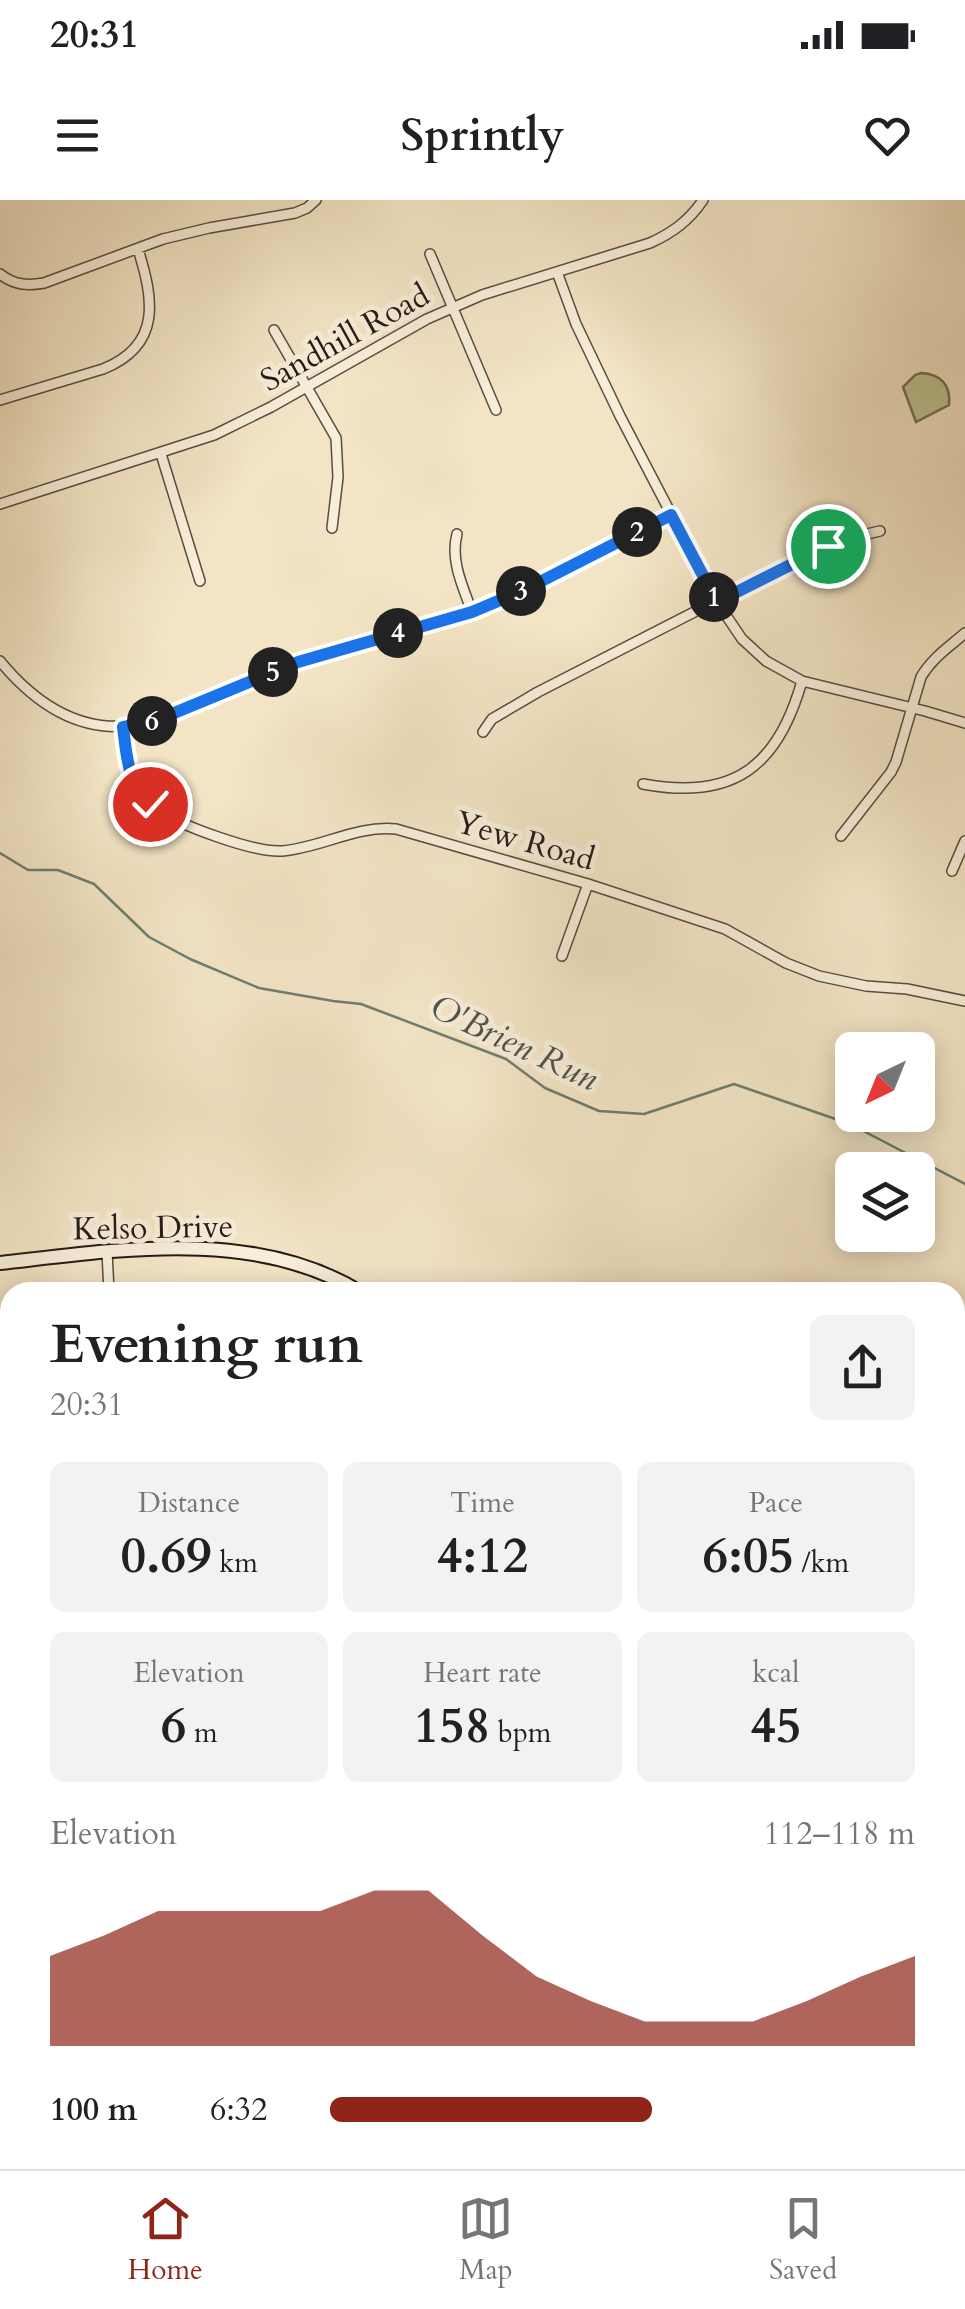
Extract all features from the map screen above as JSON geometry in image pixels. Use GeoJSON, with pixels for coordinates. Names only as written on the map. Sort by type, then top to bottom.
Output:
{"type":"FeatureCollection","features":[{"type":"Feature","properties":{"kind":"street","name":"Sandhill Road"},"geometry":{"type":"LineString","coordinates":[[0,504],[161,454],[228,428],[427,318],[482,295],[628,252],[659,239],[685,222],[703,200]]}},
{"type":"Feature","properties":{"kind":"street"},"geometry":{"type":"LineString","coordinates":[[0,274],[14,284],[33,285],[163,239],[301,212],[314,202]]}},
{"type":"Feature","properties":{"kind":"street"},"geometry":{"type":"LineString","coordinates":[[0,400],[103,368],[131,350],[144,332],[151,302],[138,249]]}},
{"type":"Feature","properties":{"kind":"street"},"geometry":{"type":"LineString","coordinates":[[430,254],[496,410]]}},
{"type":"Feature","properties":{"kind":"street"},"geometry":{"type":"LineString","coordinates":[[557,272],[588,352],[717,602],[742,640],[802,681],[965,724]]}},
{"type":"Feature","properties":{"kind":"street"},"geometry":{"type":"LineString","coordinates":[[274,330],[330,425],[338,448],[332,528]]}},
{"type":"Feature","properties":{"kind":"street"},"geometry":{"type":"LineString","coordinates":[[161,454],[200,580]]}},
{"type":"Feature","properties":{"kind":"street"},"geometry":{"type":"LineString","coordinates":[[0,660],[35,698],[59,712],[96,725],[123,727],[162,718],[298,662],[472,612],[524,590],[671,515]]}},
{"type":"Feature","properties":{"kind":"street"},"geometry":{"type":"LineString","coordinates":[[482,732],[492,719],[514,705],[837,541],[880,531]]}},
{"type":"Feature","properties":{"kind":"street"},"geometry":{"type":"LineString","coordinates":[[457,534],[454,559],[472,612]]}},
{"type":"Feature","properties":{"kind":"street"},"geometry":{"type":"LineString","coordinates":[[841,836],[890,772],[925,670],[965,633]]}},
{"type":"Feature","properties":{"kind":"street"},"geometry":{"type":"LineString","coordinates":[[644,784],[709,786],[744,773],[778,740],[802,681]]}},
{"type":"Feature","properties":{"kind":"street","name":"Yew Road"},"geometry":{"type":"LineString","coordinates":[[123,727],[130,777],[150,804],[167,816],[234,842],[277,852],[371,829],[396,829],[588,884],[725,929],[786,963],[819,976],[965,1001]]}},
{"type":"Feature","properties":{"kind":"street"},"geometry":{"type":"LineString","coordinates":[[952,871],[965,841]]}},
{"type":"Feature","properties":{"kind":"street"},"geometry":{"type":"LineString","coordinates":[[562,956],[588,884]]}},
{"type":"Feature","properties":{"kind":"street","name":"Kelso Drive"},"geometry":{"type":"LineString","coordinates":[[0,1263],[108,1251],[208,1249],[296,1264],[339,1282]]}},
{"type":"Feature","properties":{"kind":"street"},"geometry":{"type":"LineString","coordinates":[[108,1251],[109,1282]]}},
{"type":"Feature","properties":{"kind":"green space"},"geometry":{"type":"Polygon","coordinates":[[[921,373],[943,382],[949,405],[916,422],[903,387],[921,373]]]}},
{"type":"Feature","properties":{"kind":"waterway","name":"O'Brien Run"},"geometry":{"type":"LineString","coordinates":[[0,853],[28,870],[58,870],[94,884],[149,937],[190,959],[259,988],[361,1004],[506,1059],[545,1088],[599,1111],[644,1114],[734,1084],[850,1124],[965,1184]]}},
{"type":"Feature","properties":{"kind":"route"},"geometry":{"type":"LineString","coordinates":[[150,804],[130,777],[123,727],[162,718],[298,662],[472,612],[524,590],[671,515],[717,602],[828,546]]}}]}
